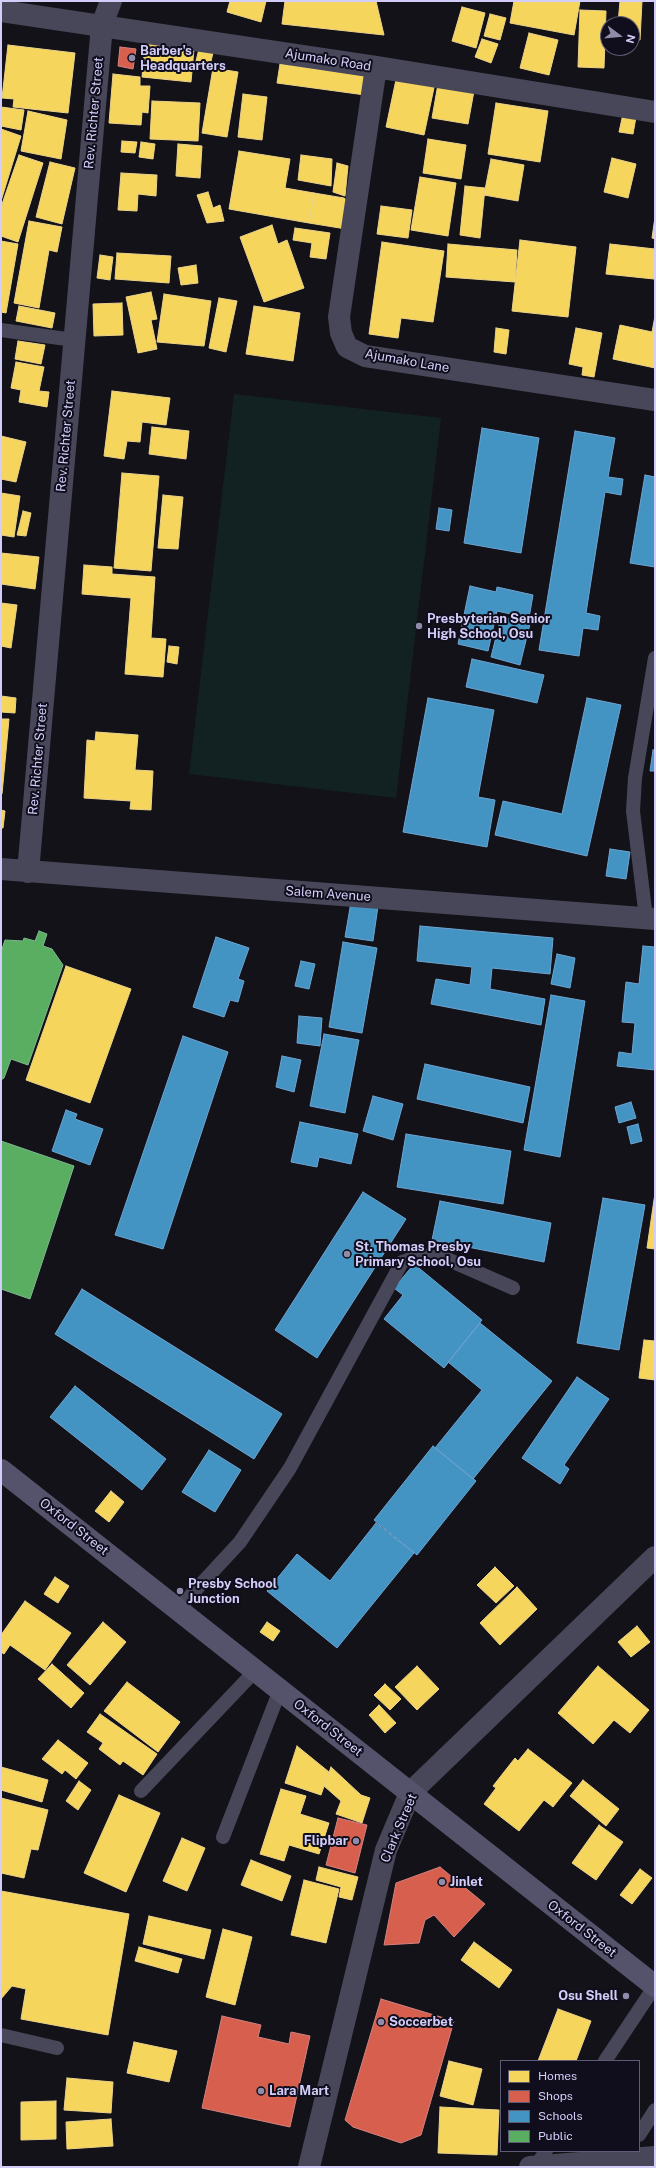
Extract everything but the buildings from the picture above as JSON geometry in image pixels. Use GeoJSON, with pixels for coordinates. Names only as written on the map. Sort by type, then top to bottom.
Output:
{"type":"FeatureCollection","features":[{"type":"Feature","properties":{"kind":"main road","name":"Oxford Street"},"geometry":{"type":"LineString","coordinates":[[1,1470],[655,1986]]}},
{"type":"Feature","properties":{"kind":"street","name":"Rev. Richter Street"},"geometry":{"type":"LineString","coordinates":[[28,872],[102,25],[111,1]]}},
{"type":"Feature","properties":{"kind":"street","name":"Ajumako Road"},"geometry":{"type":"LineString","coordinates":[[1,11],[376,67],[655,112]]}},
{"type":"Feature","properties":{"kind":"street","name":"Ajumako Lane"},"geometry":{"type":"LineString","coordinates":[[376,67],[340,317],[341,333],[347,347],[365,356],[655,400]]}},
{"type":"Feature","properties":{"kind":"street","name":"Salem Avenue"},"geometry":{"type":"LineString","coordinates":[[1,870],[650,918]]}},
{"type":"Feature","properties":{"kind":"street","name":"Clark Street"},"geometry":{"type":"LineString","coordinates":[[309,2167],[386,1850],[410,1793],[655,1558]]}},
{"type":"Feature","properties":{"kind":"street"},"geometry":{"type":"LineString","coordinates":[[537,2161],[626,2155],[655,2157]]}},
{"type":"Feature","properties":{"kind":"lane"},"geometry":{"type":"LineString","coordinates":[[1,330],[74,340]]}},
{"type":"Feature","properties":{"kind":"lane"},"geometry":{"type":"LineString","coordinates":[[650,918],[633,812],[635,778],[655,658]]}},
{"type":"Feature","properties":{"kind":"lane"},"geometry":{"type":"LineString","coordinates":[[178,1609],[240,1542],[290,1468],[402,1262],[422,1255],[449,1260],[513,1288]]}},
{"type":"Feature","properties":{"kind":"lane"},"geometry":{"type":"LineString","coordinates":[[141,1792],[256,1670]]}},
{"type":"Feature","properties":{"kind":"lane"},"geometry":{"type":"LineString","coordinates":[[223,1838],[280,1690]]}},
{"type":"Feature","properties":{"kind":"lane"},"geometry":{"type":"LineString","coordinates":[[606,2060],[655,1986]]}},
{"type":"Feature","properties":{"kind":"lane"},"geometry":{"type":"LineString","coordinates":[[1,2035],[56,2048]]}},
{"type":"Feature","properties":{"kind":"lane"},"geometry":{"type":"LineString","coordinates":[[640,2133],[655,2110]]}},
{"type":"Feature","properties":{"kind":"shaded area"},"geometry":{"type":"Polygon","coordinates":[[[234,394],[441,418],[396,798],[189,774],[234,394]]]}},
{"type":"Feature","properties":{"kind":"place","name":"Barber's Headquarters"},"geometry":{"type":"Point","coordinates":[132,58]}},
{"type":"Feature","properties":{"kind":"place","name":"Presbyterian Senior High School, Osu"},"geometry":{"type":"Point","coordinates":[419,626]}},
{"type":"Feature","properties":{"kind":"place","name":"St. Thomas Presby Primary School, Osu"},"geometry":{"type":"Point","coordinates":[347,1254]}},
{"type":"Feature","properties":{"kind":"place","name":"Presby School Junction"},"geometry":{"type":"Point","coordinates":[180,1591]}},
{"type":"Feature","properties":{"kind":"place","name":"Flipbar"},"geometry":{"type":"Point","coordinates":[356,1841]}},
{"type":"Feature","properties":{"kind":"place","name":"Jinlet"},"geometry":{"type":"Point","coordinates":[442,1882]}},
{"type":"Feature","properties":{"kind":"place","name":"Osu Shell"},"geometry":{"type":"Point","coordinates":[626,1996]}},
{"type":"Feature","properties":{"kind":"place","name":"Soccerbet"},"geometry":{"type":"Point","coordinates":[381,2022]}},
{"type":"Feature","properties":{"kind":"place","name":"Lara Mart"},"geometry":{"type":"Point","coordinates":[261,2091]}}]}
